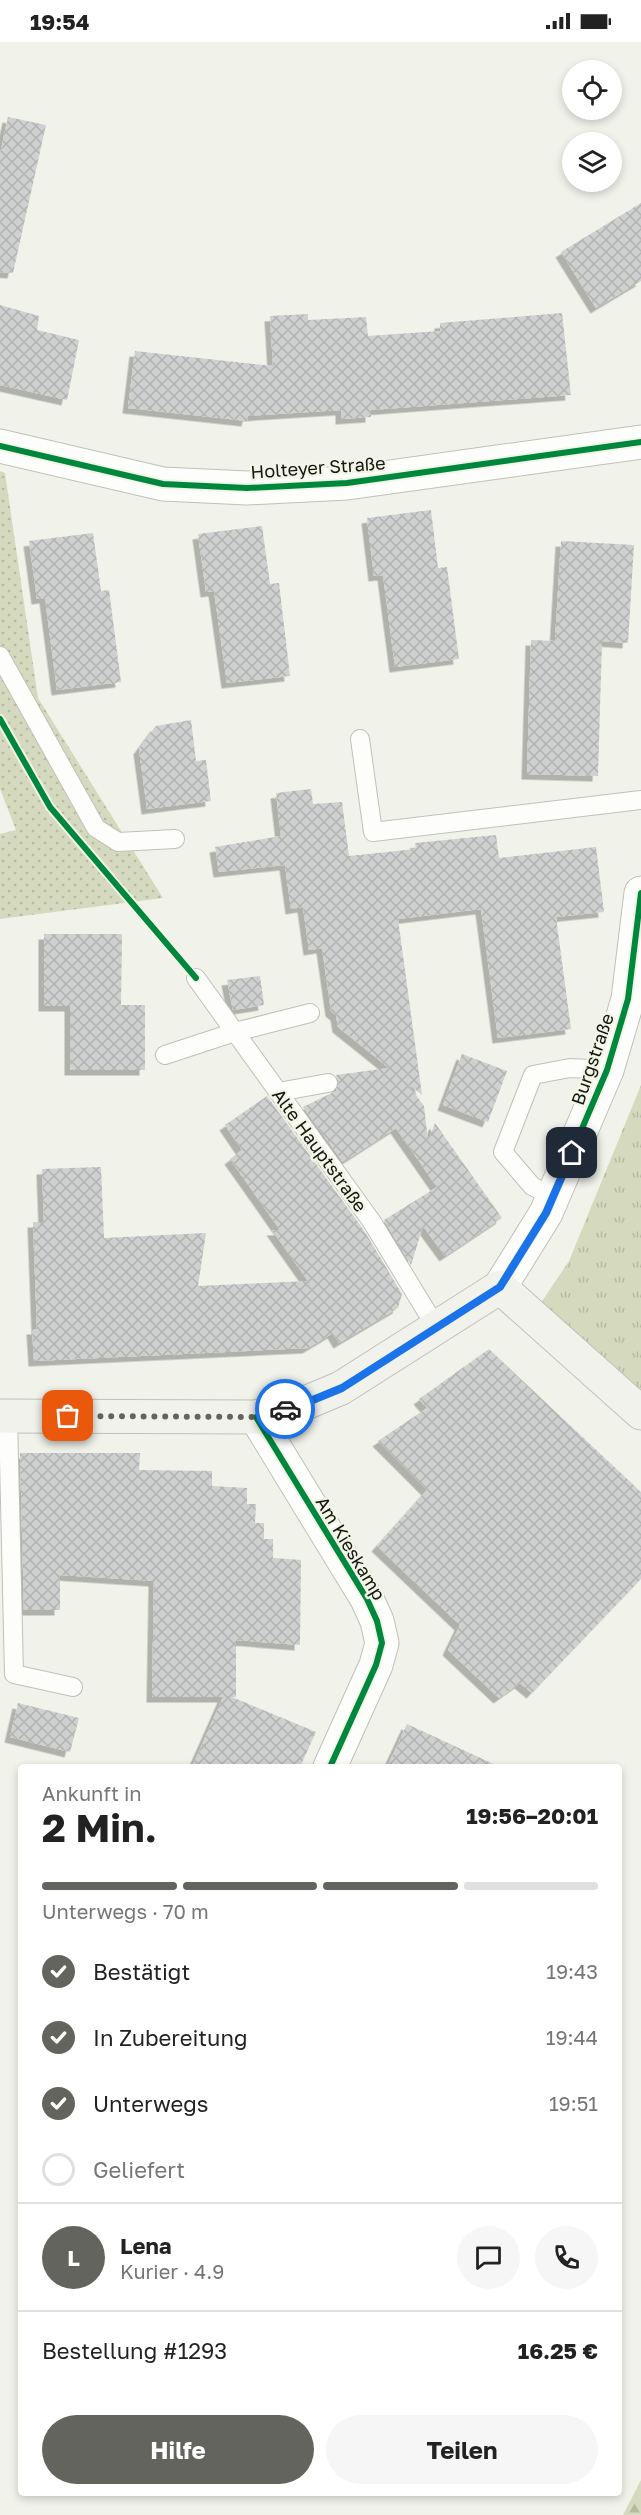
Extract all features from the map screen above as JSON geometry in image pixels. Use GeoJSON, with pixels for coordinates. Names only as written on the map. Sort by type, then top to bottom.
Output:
{"type":"FeatureCollection","features":[{"type":"Feature","properties":{"kind":"main road"},"geometry":{"type":"LineString","coordinates":[[4,1416],[256,1417],[303,1404],[342,1388],[500,1287],[641,1413]]}},
{"type":"Feature","properties":{"kind":"street","name":"Holteyer Straße"},"geometry":{"type":"LineString","coordinates":[[0,446],[163,484],[247,488],[347,483],[641,442]]}},
{"type":"Feature","properties":{"kind":"street","name":"Burgstraße"},"geometry":{"type":"LineString","coordinates":[[500,1287],[535,1232],[553,1197],[607,1070],[628,999],[641,893]]}},
{"type":"Feature","properties":{"kind":"street","name":"Am Kieskamp"},"geometry":{"type":"LineString","coordinates":[[256,1417],[367,1599],[377,1621],[382,1643],[376,1665],[331,1764]]}},
{"type":"Feature","properties":{"kind":"lane"},"geometry":{"type":"LineString","coordinates":[[0,656],[96,828],[118,842],[175,839]]}},
{"type":"Feature","properties":{"kind":"lane"},"geometry":{"type":"LineString","coordinates":[[360,739],[373,832],[641,800]]}},
{"type":"Feature","properties":{"kind":"lane","name":"Alte Hauptstraße"},"geometry":{"type":"LineString","coordinates":[[196,978],[372,1222],[436,1327]]}},
{"type":"Feature","properties":{"kind":"lane"},"geometry":{"type":"LineString","coordinates":[[165,1055],[235,1032],[310,1013]]}},
{"type":"Feature","properties":{"kind":"lane"},"geometry":{"type":"LineString","coordinates":[[553,1197],[532,1186],[503,1152],[533,1075],[570,1068],[607,1070]]}},
{"type":"Feature","properties":{"kind":"lane"},"geometry":{"type":"LineString","coordinates":[[278,1092],[328,1083]]}},
{"type":"Feature","properties":{"kind":"lane"},"geometry":{"type":"LineString","coordinates":[[4,1416],[14,1674],[73,1687]]}},
{"type":"Feature","properties":{"kind":"green space"},"geometry":{"type":"Polygon","coordinates":[[[0,471],[5,473],[38,698],[163,898],[0,919],[0,834],[16,830],[0,789],[0,471]]]}},
{"type":"Feature","properties":{"kind":"green space"},"geometry":{"type":"Polygon","coordinates":[[[641,1085],[641,1404],[536,1310],[569,1261],[641,1085]]]}},
{"type":"Feature","properties":{"kind":"green space"},"geometry":{"type":"Polygon","coordinates":[[[641,2480],[641,2515],[623,2515],[641,2480]]]}},
{"type":"Feature","properties":{"kind":"building"},"geometry":{"type":"Polygon","coordinates":[[[8,117],[46,125],[13,273],[0,272],[0,154],[8,117]]]}},
{"type":"Feature","properties":{"kind":"building"},"geometry":{"type":"Polygon","coordinates":[[[641,203],[641,281],[596,308],[561,252],[641,203]]]}},
{"type":"Feature","properties":{"kind":"building"},"geometry":{"type":"Polygon","coordinates":[[[0,305],[39,316],[37,330],[79,340],[67,400],[0,385],[0,305]]]}},
{"type":"Feature","properties":{"kind":"building"},"geometry":{"type":"Polygon","coordinates":[[[562,313],[571,395],[371,410],[371,417],[341,419],[341,410],[248,416],[247,421],[128,408],[135,351],[273,366],[270,316],[308,314],[308,320],[366,317],[368,336],[440,331],[440,323],[562,313]]]}},
{"type":"Feature","properties":{"kind":"building"},"geometry":{"type":"Polygon","coordinates":[[[431,510],[438,568],[447,567],[459,659],[395,667],[383,575],[374,576],[367,518],[431,510]]]}},
{"type":"Feature","properties":{"kind":"building"},"geometry":{"type":"Polygon","coordinates":[[[262,526],[270,584],[279,583],[290,676],[227,683],[214,591],[206,592],[198,534],[262,526]]]}},
{"type":"Feature","properties":{"kind":"building"},"geometry":{"type":"Polygon","coordinates":[[[93,533],[101,591],[109,590],[121,682],[57,690],[45,598],[37,599],[29,541],[93,533]]]}},
{"type":"Feature","properties":{"kind":"building"},"geometry":{"type":"Polygon","coordinates":[[[561,541],[634,545],[628,643],[602,641],[598,776],[527,774],[531,640],[555,641],[561,541]]]}},
{"type":"Feature","properties":{"kind":"building"},"geometry":{"type":"Polygon","coordinates":[[[191,720],[196,761],[206,760],[211,801],[147,809],[139,749],[156,726],[191,720]]]}},
{"type":"Feature","properties":{"kind":"building"},"geometry":{"type":"Polygon","coordinates":[[[311,789],[313,804],[342,802],[349,856],[416,849],[415,843],[496,835],[499,858],[596,847],[604,912],[556,917],[571,1029],[498,1038],[481,909],[398,919],[422,1095],[407,1083],[424,1106],[428,1141],[435,1123],[502,1218],[445,1256],[423,1226],[411,1265],[384,1220],[437,1187],[396,1128],[343,1162],[303,1107],[336,1091],[339,1082],[336,1075],[389,1068],[338,1027],[336,1015],[331,1011],[322,948],[309,950],[303,907],[291,909],[285,865],[219,872],[215,847],[281,836],[276,793],[311,789]]]}},
{"type":"Feature","properties":{"kind":"building"},"geometry":{"type":"Polygon","coordinates":[[[44,934],[122,934],[121,1005],[145,1005],[145,1070],[70,1070],[70,1006],[44,1006],[44,934]]]}},
{"type":"Feature","properties":{"kind":"building"},"geometry":{"type":"Polygon","coordinates":[[[260,976],[264,1005],[233,1010],[227,980],[260,976]]]}},
{"type":"Feature","properties":{"kind":"building"},"geometry":{"type":"Polygon","coordinates":[[[462,1054],[507,1071],[488,1122],[443,1105],[462,1054]]]}},
{"type":"Feature","properties":{"kind":"building"},"geometry":{"type":"Polygon","coordinates":[[[267,1096],[365,1232],[402,1294],[398,1308],[339,1343],[333,1333],[308,1348],[34,1361],[32,1329],[37,1329],[33,1222],[44,1222],[42,1169],[101,1167],[104,1238],[206,1233],[198,1286],[308,1281],[272,1230],[280,1230],[230,1159],[242,1150],[225,1125],[267,1096]]]}},
{"type":"Feature","properties":{"kind":"building"},"geometry":{"type":"Polygon","coordinates":[[[489,1349],[641,1492],[641,1579],[532,1693],[520,1683],[499,1698],[448,1650],[460,1625],[377,1546],[427,1490],[378,1441],[427,1408],[419,1399],[489,1349]]]}},
{"type":"Feature","properties":{"kind":"building"},"geometry":{"type":"Polygon","coordinates":[[[20,1453],[140,1453],[139,1470],[212,1471],[212,1486],[247,1488],[247,1504],[256,1504],[255,1523],[264,1523],[264,1539],[273,1539],[273,1558],[301,1560],[300,1645],[236,1640],[236,1697],[232,1697],[316,1732],[301,1764],[193,1764],[223,1697],[152,1697],[154,1581],[60,1575],[60,1610],[24,1610],[20,1453]]]}},
{"type":"Feature","properties":{"kind":"building"},"geometry":{"type":"Polygon","coordinates":[[[18,1703],[79,1718],[70,1752],[10,1737],[18,1703]]]}},
{"type":"Feature","properties":{"kind":"building"},"geometry":{"type":"Polygon","coordinates":[[[407,1724],[494,1764],[388,1764],[407,1724]]]}},
{"type":"Feature","properties":{"kind":"cycle path"},"geometry":{"type":"LineString","coordinates":[[0,446],[163,484],[247,488],[347,483],[641,442]]}},
{"type":"Feature","properties":{"kind":"cycle path"},"geometry":{"type":"LineString","coordinates":[[0,719],[50,807],[196,978]]}},
{"type":"Feature","properties":{"kind":"cycle path"},"geometry":{"type":"LineString","coordinates":[[500,1287],[546,1213],[607,1070],[628,999],[641,893]]}},
{"type":"Feature","properties":{"kind":"cycle path"},"geometry":{"type":"LineString","coordinates":[[256,1417],[367,1599],[377,1621],[382,1643],[376,1665],[331,1764]]}},
{"type":"Feature","properties":{"kind":"way so far"},"geometry":{"type":"LineString","coordinates":[[68,1416],[256,1417],[285,1409]]}},
{"type":"Feature","properties":{"kind":"route"},"geometry":{"type":"LineString","coordinates":[[285,1409],[342,1388],[500,1287],[546,1213],[572,1153]]}}]}
